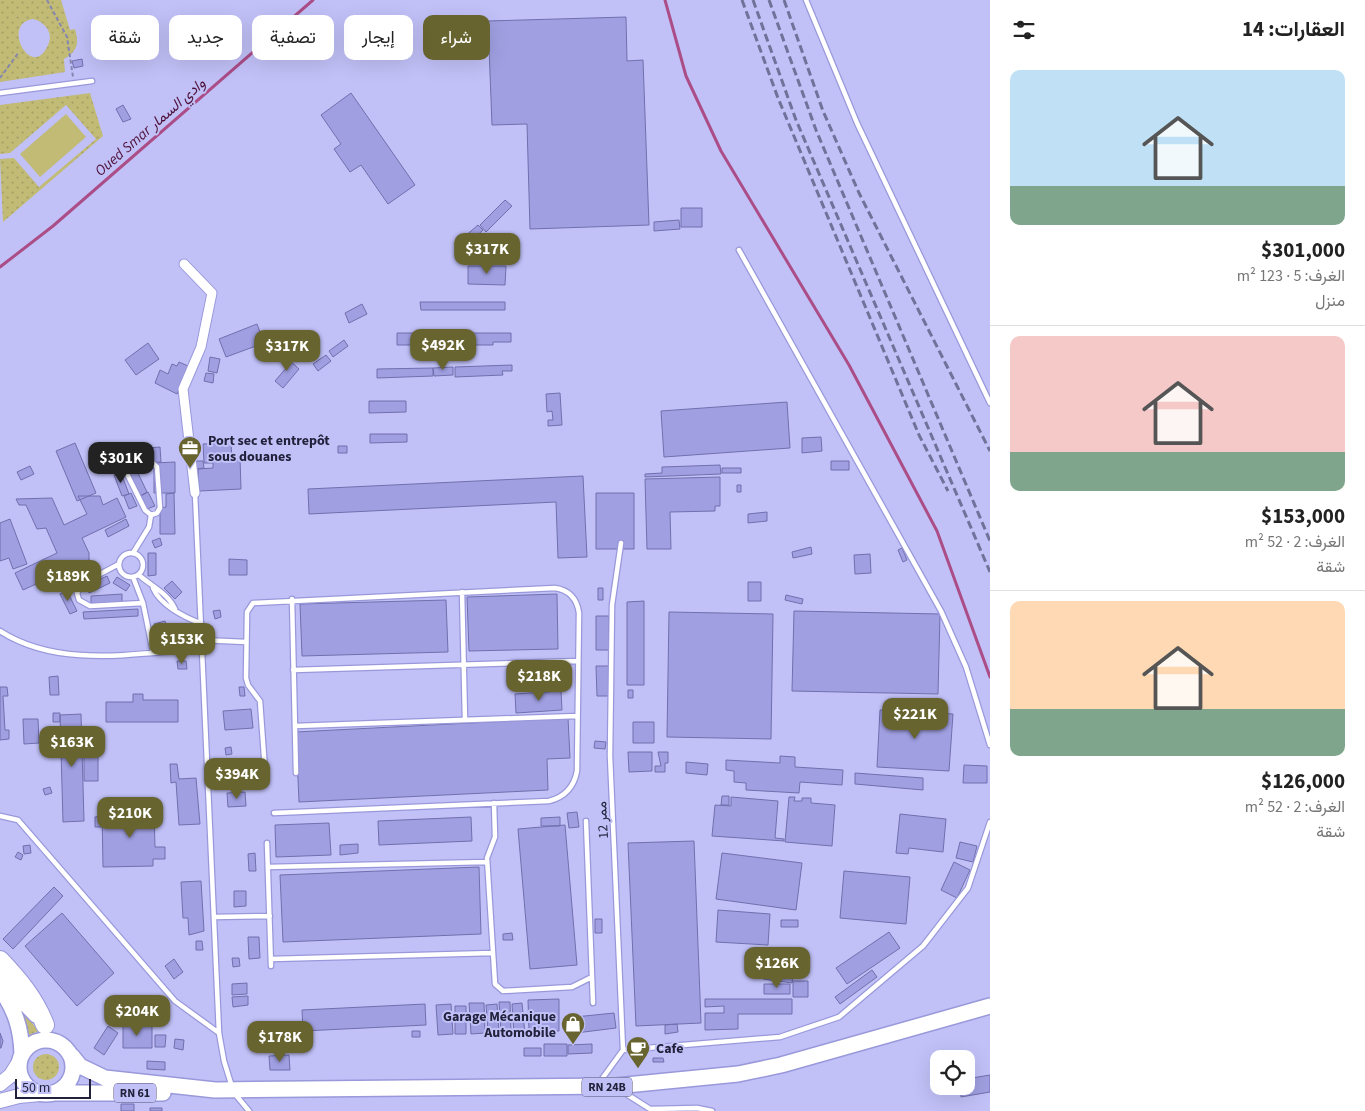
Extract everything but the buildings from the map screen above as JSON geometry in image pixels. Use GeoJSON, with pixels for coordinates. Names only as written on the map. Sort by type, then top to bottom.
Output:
{"type":"FeatureCollection","features":[{"type":"Feature","properties":{"kind":"highway"},"geometry":{"type":"LineString","coordinates":[[0,960],[28,992],[38,1008],[45,1025]]}},
{"type":"Feature","properties":{"kind":"main road"},"geometry":{"type":"LineString","coordinates":[[0,978],[72,1056],[73,1074],[70,1082],[56,1093],[19,1096],[0,1102]]}},
{"type":"Feature","properties":{"kind":"main road"},"geometry":{"type":"LineString","coordinates":[[0,988],[16,1014],[21,1032],[21,1078],[32,1091],[40,1094]]}},
{"type":"Feature","properties":{"kind":"main road","name":"RN 24B"},"geometry":{"type":"LineString","coordinates":[[214,1090],[596,1087],[738,1074],[781,1066],[990,1006]]}},
{"type":"Feature","properties":{"kind":"main road"},"geometry":{"type":"LineString","coordinates":[[0,1084],[11,1075],[20,1058],[34,1042],[42,1039],[60,1043]]}},
{"type":"Feature","properties":{"kind":"main road","name":"RN 61"},"geometry":{"type":"LineString","coordinates":[[72,1056],[80,1066],[105,1078],[214,1090]]}},
{"type":"Feature","properties":{"kind":"main road","name":"RN 61"},"geometry":{"type":"LineString","coordinates":[[56,1093],[73,1091],[173,1094],[214,1090]]}},
{"type":"Feature","properties":{"kind":"street"},"geometry":{"type":"LineString","coordinates":[[184,264],[212,293],[201,347],[183,389],[194,493]]}},
{"type":"Feature","properties":{"kind":"lane"},"geometry":{"type":"LineString","coordinates":[[806,0],[857,123],[990,403]]}},
{"type":"Feature","properties":{"kind":"lane"},"geometry":{"type":"LineString","coordinates":[[0,93],[92,81]]}},
{"type":"Feature","properties":{"kind":"lane"},"geometry":{"type":"LineString","coordinates":[[739,250],[941,611],[966,667],[990,745]]}},
{"type":"Feature","properties":{"kind":"lane"},"geometry":{"type":"LineString","coordinates":[[149,460],[156,467],[160,508],[157,513],[152,515],[145,510],[126,474],[126,469],[131,463],[149,460]]}},
{"type":"Feature","properties":{"kind":"lane"},"geometry":{"type":"LineString","coordinates":[[194,493],[220,1033],[224,1061],[233,1091],[249,1111]]}},
{"type":"Feature","properties":{"kind":"lane"},"geometry":{"type":"LineString","coordinates":[[143,603],[90,606],[79,600],[77,593],[81,585],[120,564],[123,556],[133,553],[149,527],[152,515]]}},
{"type":"Feature","properties":{"kind":"lane","name":"ممر 12"},"geometry":{"type":"LineString","coordinates":[[620,543],[612,605],[610,756],[623,1050]]}},
{"type":"Feature","properties":{"kind":"lane"},"geometry":{"type":"LineString","coordinates":[[133,553],[142,560],[139,575]]}},
{"type":"Feature","properties":{"kind":"lane"},"geometry":{"type":"LineString","coordinates":[[120,564],[128,575],[133,577],[139,575]]}},
{"type":"Feature","properties":{"kind":"lane"},"geometry":{"type":"LineString","coordinates":[[139,575],[153,588],[165,594],[175,609]]}},
{"type":"Feature","properties":{"kind":"lane"},"geometry":{"type":"LineString","coordinates":[[133,577],[143,603],[153,652]]}},
{"type":"Feature","properties":{"kind":"lane"},"geometry":{"type":"LineString","coordinates":[[153,588],[161,602],[200,623]]}},
{"type":"Feature","properties":{"kind":"lane"},"geometry":{"type":"LineString","coordinates":[[265,770],[260,700],[258,695],[248,685],[246,678],[247,612],[250,605],[256,601],[555,588],[566,591],[574,598],[578,608],[577,771],[570,788],[561,797],[549,801],[274,813]]}},
{"type":"Feature","properties":{"kind":"lane"},"geometry":{"type":"LineString","coordinates":[[462,592],[465,720]]}},
{"type":"Feature","properties":{"kind":"lane"},"geometry":{"type":"LineString","coordinates":[[292,599],[296,773]]}},
{"type":"Feature","properties":{"kind":"lane"},"geometry":{"type":"LineString","coordinates":[[0,630],[21,643],[57,654],[82,655],[202,650]]}},
{"type":"Feature","properties":{"kind":"lane"},"geometry":{"type":"LineString","coordinates":[[201,640],[246,642]]}},
{"type":"Feature","properties":{"kind":"lane"},"geometry":{"type":"LineString","coordinates":[[294,670],[578,661]]}},
{"type":"Feature","properties":{"kind":"lane"},"geometry":{"type":"LineString","coordinates":[[295,726],[578,716]]}},
{"type":"Feature","properties":{"kind":"lane"},"geometry":{"type":"LineString","coordinates":[[494,803],[495,837],[488,854],[488,862],[495,984],[504,991],[572,986],[592,976]]}},
{"type":"Feature","properties":{"kind":"lane"},"geometry":{"type":"LineString","coordinates":[[0,816],[18,820],[175,1001],[220,1033]]}},
{"type":"Feature","properties":{"kind":"lane"},"geometry":{"type":"LineString","coordinates":[[586,821],[593,1003]]}},
{"type":"Feature","properties":{"kind":"lane"},"geometry":{"type":"LineString","coordinates":[[596,1087],[623,1050],[780,1037],[839,1017],[923,946],[968,888],[990,822]]}},
{"type":"Feature","properties":{"kind":"lane"},"geometry":{"type":"LineString","coordinates":[[268,843],[271,966]]}},
{"type":"Feature","properties":{"kind":"lane"},"geometry":{"type":"LineString","coordinates":[[268,867],[488,862]]}},
{"type":"Feature","properties":{"kind":"lane"},"geometry":{"type":"LineString","coordinates":[[214,917],[270,916]]}},
{"type":"Feature","properties":{"kind":"lane"},"geometry":{"type":"LineString","coordinates":[[271,959],[492,952]]}},
{"type":"Feature","properties":{"kind":"lane"},"geometry":{"type":"LineString","coordinates":[[616,1086],[650,1110],[697,1108],[712,1111]]}},
{"type":"Feature","properties":{"kind":"path"},"geometry":{"type":"LineString","coordinates":[[47,0],[67,37],[74,83]]}},
{"type":"Feature","properties":{"kind":"path"},"geometry":{"type":"LineString","coordinates":[[0,78],[19,52]]}},
{"type":"Feature","properties":{"kind":"shaded area"},"geometry":{"type":"Polygon","coordinates":[[[0,0],[61,0],[70,30],[75,29],[77,38],[75,50],[64,59],[65,72],[0,82],[0,0]],[[33,19],[24,23],[19,30],[19,39],[22,47],[28,54],[34,57],[41,55],[50,41],[49,32],[45,25],[33,19]]]}},
{"type":"Feature","properties":{"kind":"shaded area"},"geometry":{"type":"Polygon","coordinates":[[[90,93],[103,136],[3,222],[0,159],[14,158],[39,187],[96,139],[66,105],[10,153],[0,154],[0,105],[90,93]]]}},
{"type":"Feature","properties":{"kind":"shaded area"},"geometry":{"type":"Polygon","coordinates":[[[66,114],[86,137],[40,177],[20,154],[66,114]]]}},
{"type":"Feature","properties":{"kind":"shaded area"},"geometry":{"type":"Polygon","coordinates":[[[19,1008],[39,1031],[27,1036],[19,1008]]]}},
{"type":"Feature","properties":{"kind":"shaded area"},"geometry":{"type":"Polygon","coordinates":[[[46,1054],[55,1058],[59,1067],[55,1076],[46,1080],[37,1076],[33,1067],[37,1058],[46,1054]]]}},
{"type":"Feature","properties":{"kind":"waterway","name":"Oued Smar وادي السمار"},"geometry":{"type":"LineString","coordinates":[[0,267],[53,226],[313,0]]}},
{"type":"Feature","properties":{"kind":"waterway"},"geometry":{"type":"LineString","coordinates":[[665,0],[686,76],[721,151],[849,365],[937,531],[990,677]]}},
{"type":"Feature","properties":{"kind":"railway"},"geometry":{"type":"LineString","coordinates":[[742,0],[778,98],[919,435],[948,491]]}},
{"type":"Feature","properties":{"kind":"railway"},"geometry":{"type":"LineString","coordinates":[[753,0],[796,120],[990,572]]}},
{"type":"Feature","properties":{"kind":"railway"},"geometry":{"type":"LineString","coordinates":[[769,0],[816,130],[990,541]]}},
{"type":"Feature","properties":{"kind":"railway"},"geometry":{"type":"LineString","coordinates":[[784,0],[823,111],[859,193],[990,451]]}},
{"type":"Feature","properties":{"kind":"place","name":"Port sec et entrepôt sous douanes"},"geometry":{"type":"Point","coordinates":[190,469]}},
{"type":"Feature","properties":{"kind":"place","name":"Garage Mécanique Automobile"},"geometry":{"type":"Point","coordinates":[573,1045]}},
{"type":"Feature","properties":{"kind":"place","name":"Cafe"},"geometry":{"type":"Point","coordinates":[638,1069]}}]}
